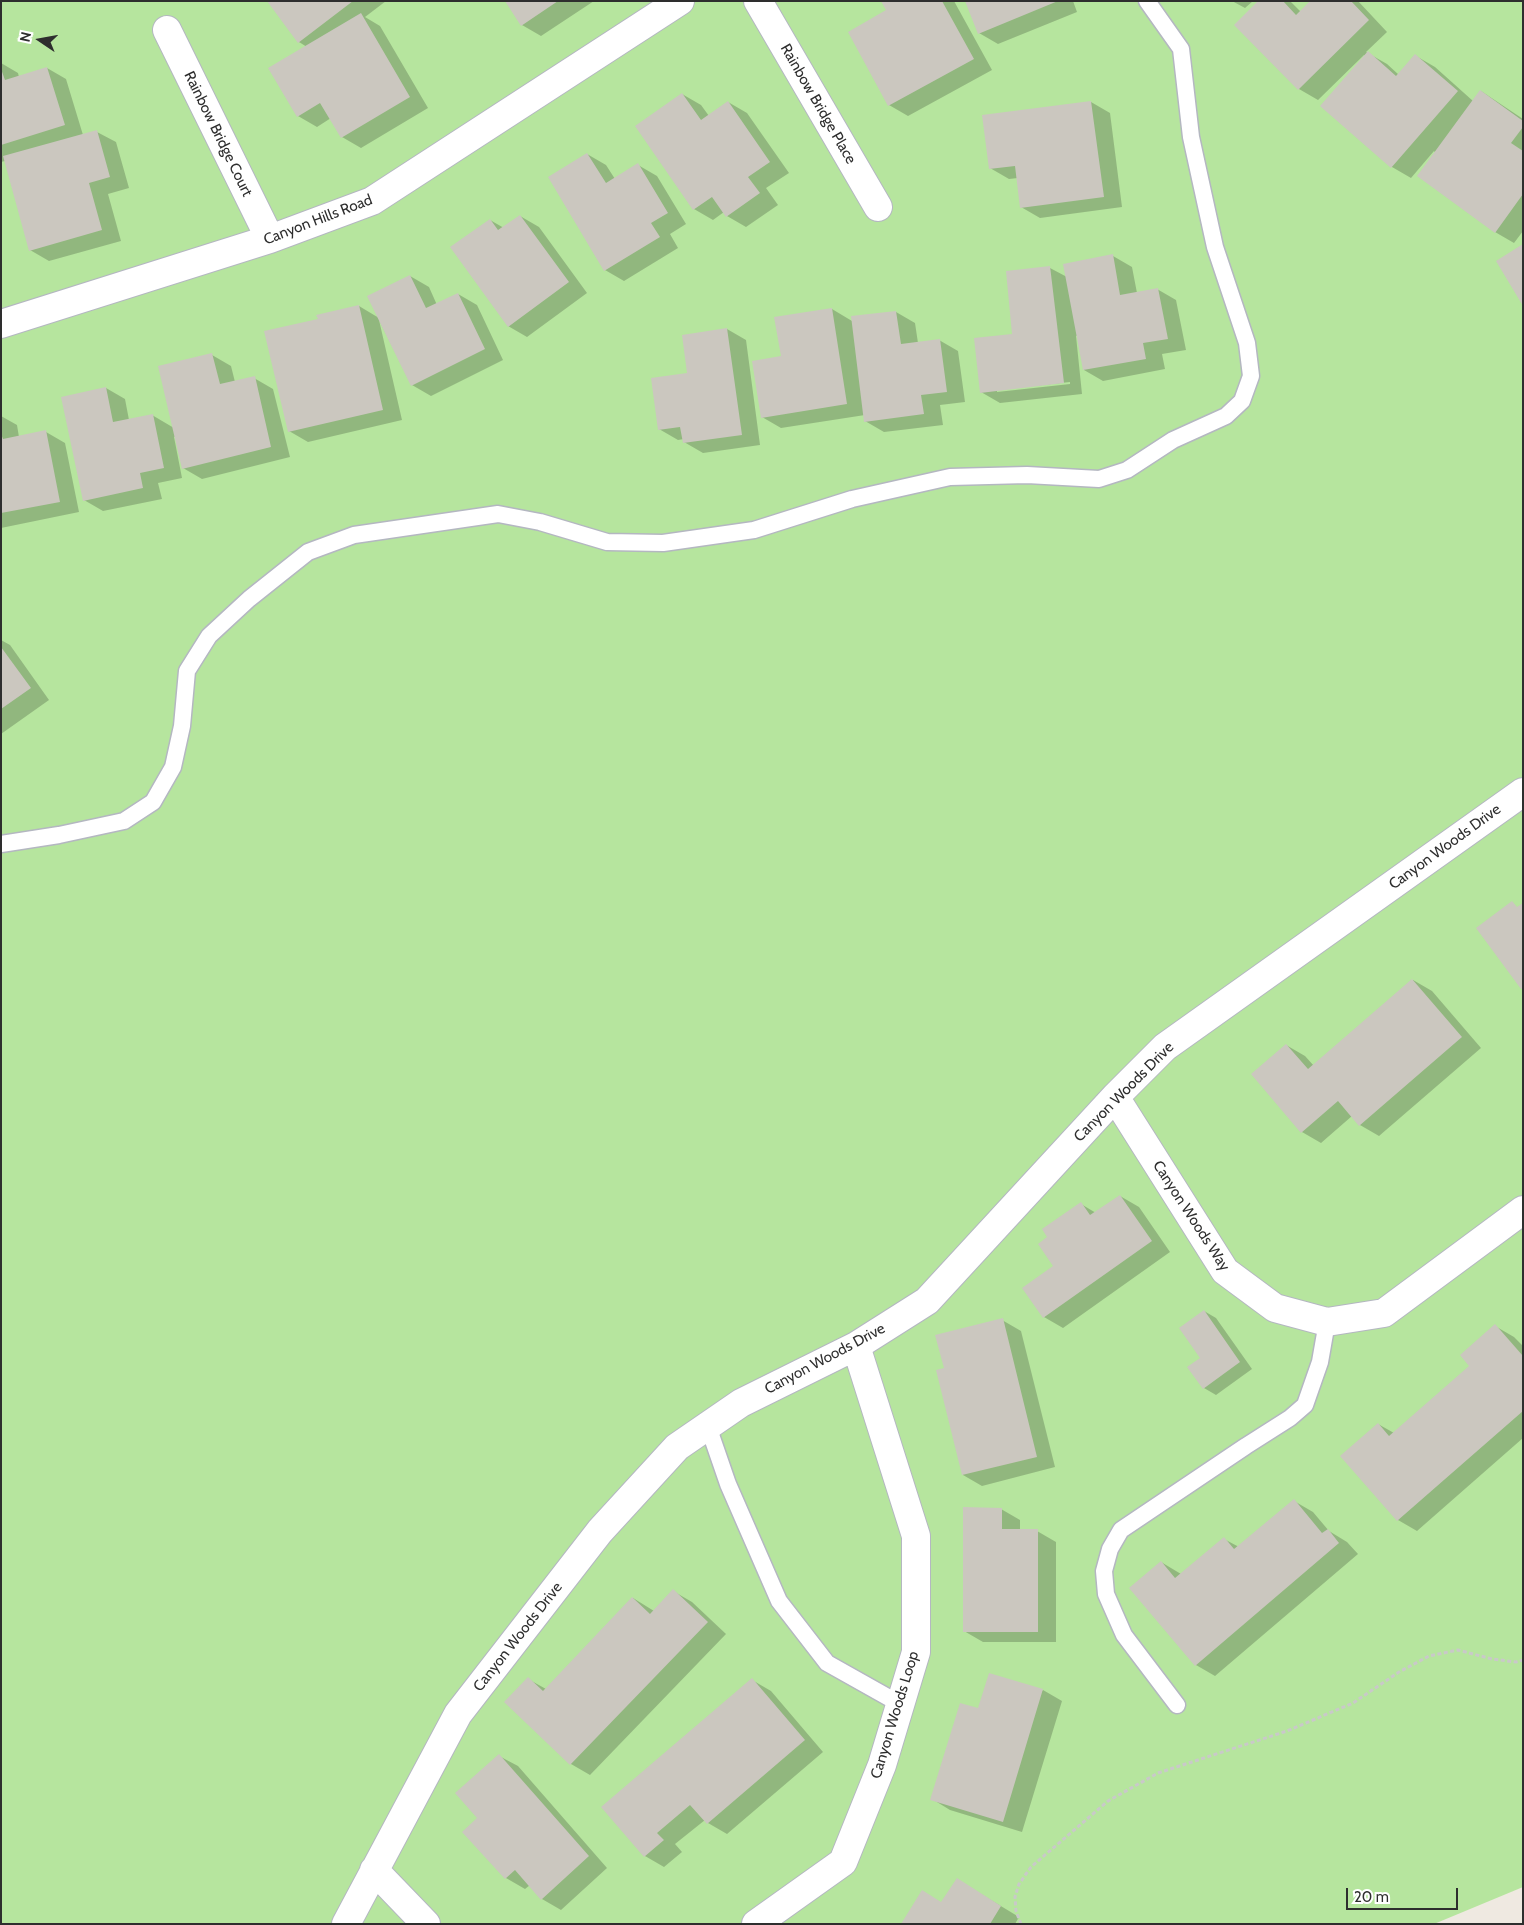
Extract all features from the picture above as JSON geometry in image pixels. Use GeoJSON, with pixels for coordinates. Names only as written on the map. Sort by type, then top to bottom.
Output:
{"type":"FeatureCollection","features":[{"type":"Feature","properties":{"kind":"street","name":"Canyon Hills Road"},"geometry":{"type":"LineString","coordinates":[[1,324],[270,239],[372,201],[680,1]]}},
{"type":"Feature","properties":{"kind":"street","name":"Rainbow Bridge Place"},"geometry":{"type":"LineString","coordinates":[[758,1],[878,207]]}},
{"type":"Feature","properties":{"kind":"street","name":"Rainbow Bridge Court"},"geometry":{"type":"LineString","coordinates":[[167,30],[270,239]]}},
{"type":"Feature","properties":{"kind":"street","name":"Canyon Woods Drive"},"geometry":{"type":"LineString","coordinates":[[346,1924],[458,1714],[600,1531],[677,1447],[741,1403],[856,1346],[928,1301],[1115,1097],[1165,1048],[1523,792]]}},
{"type":"Feature","properties":{"kind":"street","name":"Canyon Woods Way"},"geometry":{"type":"LineString","coordinates":[[1115,1097],[1225,1271],[1274,1308],[1327,1322],[1384,1313],[1523,1210]]}},
{"type":"Feature","properties":{"kind":"street","name":"Canyon Woods Loop"},"geometry":{"type":"LineString","coordinates":[[756,1924],[843,1862],[882,1765],[916,1652],[916,1536],[856,1346]]}},
{"type":"Feature","properties":{"kind":"street"},"geometry":{"type":"LineString","coordinates":[[374,1870],[426,1924]]}},
{"type":"Feature","properties":{"kind":"lane"},"geometry":{"type":"LineString","coordinates":[[1,844],[59,835],[124,821],[153,802],[173,767],[182,726],[188,671],[209,636],[249,599],[308,552],[354,535],[498,514],[540,522],[606,542],[663,543],[754,530],[852,499],[950,477],[1027,475],[1099,479],[1127,470],[1173,440],[1226,416],[1242,401],[1250,376],[1247,343],[1215,247],[1191,137],[1181,49],[1147,1]]}},
{"type":"Feature","properties":{"kind":"lane"},"geometry":{"type":"LineString","coordinates":[[1177,1705],[1124,1635],[1106,1594],[1104,1571],[1110,1549],[1122,1530],[1290,1418],[1305,1405],[1320,1362],[1327,1322]]}},
{"type":"Feature","properties":{"kind":"lane"},"geometry":{"type":"LineString","coordinates":[[708,1426],[728,1484],[779,1601],[827,1663],[900,1704]]}},
{"type":"Feature","properties":{"kind":"path"},"geometry":{"type":"LineString","coordinates":[[1021,1924],[1016,1911],[1015,1897],[1019,1884],[1031,1867],[1108,1801],[1158,1773],[1287,1731],[1352,1703],[1399,1672],[1429,1656],[1458,1650],[1492,1659],[1516,1662],[1523,1660]]}},
{"type":"Feature","properties":{"kind":"green space"},"geometry":{"type":"Polygon","coordinates":[[[1,1],[1523,1],[1523,1887],[1434,1924],[1,1924],[1,1]]]}},
{"type":"Feature","properties":{"kind":"building"},"geometry":{"type":"Polygon","coordinates":[[[267,1],[353,1],[298,43],[267,1]]]}},
{"type":"Feature","properties":{"kind":"building"},"geometry":{"type":"Polygon","coordinates":[[[505,1],[558,1],[521,26],[505,1]]]}},
{"type":"Feature","properties":{"kind":"building"},"geometry":{"type":"Polygon","coordinates":[[[881,1],[942,1],[974,59],[888,106],[848,32],[886,10],[881,1]]]}},
{"type":"Feature","properties":{"kind":"building"},"geometry":{"type":"Polygon","coordinates":[[[965,1],[1058,1],[978,34],[965,1]]]}},
{"type":"Feature","properties":{"kind":"building"},"geometry":{"type":"Polygon","coordinates":[[[1258,1],[1283,1],[1296,15],[1310,1],[1351,1],[1369,20],[1298,90],[1234,25],[1258,1]]]}},
{"type":"Feature","properties":{"kind":"building"},"geometry":{"type":"Polygon","coordinates":[[[361,13],[410,97],[341,138],[320,103],[297,117],[268,68],[361,13]]]}},
{"type":"Feature","properties":{"kind":"building"},"geometry":{"type":"Polygon","coordinates":[[[1368,51],[1396,76],[1415,54],[1458,91],[1391,168],[1320,106],[1368,51]]]}},
{"type":"Feature","properties":{"kind":"building"},"geometry":{"type":"Polygon","coordinates":[[[47,67],[65,125],[1,145],[1,69],[5,80],[47,67]]]}},
{"type":"Feature","properties":{"kind":"building"},"geometry":{"type":"Polygon","coordinates":[[[1480,90],[1523,121],[1523,127],[1511,143],[1523,151],[1523,194],[1495,233],[1417,176],[1480,90]]]}},
{"type":"Feature","properties":{"kind":"building"},"geometry":{"type":"Polygon","coordinates":[[[682,93],[701,120],[728,101],[770,162],[748,177],[760,193],[726,217],[712,197],[693,210],[635,126],[682,93]]]}},
{"type":"Feature","properties":{"kind":"building"},"geometry":{"type":"Polygon","coordinates":[[[1091,101],[1104,197],[1020,208],[1015,166],[989,169],[982,115],[1091,101]]]}},
{"type":"Feature","properties":{"kind":"building"},"geometry":{"type":"Polygon","coordinates":[[[97,130],[110,177],[89,183],[102,230],[29,251],[3,156],[97,130]]]}},
{"type":"Feature","properties":{"kind":"building"},"geometry":{"type":"Polygon","coordinates":[[[587,153],[606,183],[638,163],[668,213],[651,223],[660,237],[604,271],[548,177],[587,153]]]}},
{"type":"Feature","properties":{"kind":"building"},"geometry":{"type":"Polygon","coordinates":[[[520,215],[569,282],[508,327],[450,247],[490,219],[498,230],[520,215]]]}},
{"type":"Feature","properties":{"kind":"building"},"geometry":{"type":"Polygon","coordinates":[[[1523,244],[1523,306],[1496,261],[1523,244]]]}},
{"type":"Feature","properties":{"kind":"building"},"geometry":{"type":"Polygon","coordinates":[[[1113,254],[1120,295],[1158,288],[1168,339],[1143,343],[1146,359],[1083,370],[1063,264],[1113,254]]]}},
{"type":"Feature","properties":{"kind":"building"},"geometry":{"type":"Polygon","coordinates":[[[1050,266],[1064,383],[980,393],[974,338],[1012,334],[1006,271],[1050,266]]]}},
{"type":"Feature","properties":{"kind":"building"},"geometry":{"type":"Polygon","coordinates":[[[410,275],[426,308],[458,293],[485,349],[411,386],[367,296],[410,275]]]}},
{"type":"Feature","properties":{"kind":"building"},"geometry":{"type":"Polygon","coordinates":[[[359,305],[383,410],[288,432],[264,331],[318,319],[316,315],[359,305]]]}},
{"type":"Feature","properties":{"kind":"building"},"geometry":{"type":"Polygon","coordinates":[[[832,308],[847,404],[761,418],[752,361],[781,356],[774,317],[832,308]]]}},
{"type":"Feature","properties":{"kind":"building"},"geometry":{"type":"Polygon","coordinates":[[[896,311],[901,344],[940,339],[947,392],[921,395],[924,414],[864,422],[851,316],[896,311]]]}},
{"type":"Feature","properties":{"kind":"building"},"geometry":{"type":"Polygon","coordinates":[[[727,328],[742,435],[683,443],[680,427],[658,430],[651,378],[687,373],[682,335],[727,328]]]}},
{"type":"Feature","properties":{"kind":"building"},"geometry":{"type":"Polygon","coordinates":[[[212,353],[220,384],[255,376],[271,447],[182,469],[158,366],[212,353]]]}},
{"type":"Feature","properties":{"kind":"building"},"geometry":{"type":"Polygon","coordinates":[[[106,387],[113,422],[153,414],[164,468],[140,473],[143,488],[83,501],[61,397],[106,387]]]}},
{"type":"Feature","properties":{"kind":"building"},"geometry":{"type":"Polygon","coordinates":[[[46,430],[60,502],[1,513],[1,434],[3,439],[46,430]]]}},
{"type":"Feature","properties":{"kind":"building"},"geometry":{"type":"Polygon","coordinates":[[[1,647],[31,688],[1,709],[1,647]]]}},
{"type":"Feature","properties":{"kind":"building"},"geometry":{"type":"Polygon","coordinates":[[[1512,901],[1517,907],[1523,903],[1523,988],[1521,989],[1476,928],[1512,901]]]}},
{"type":"Feature","properties":{"kind":"building"},"geometry":{"type":"Polygon","coordinates":[[[1412,979],[1462,1037],[1359,1126],[1338,1101],[1301,1133],[1251,1074],[1286,1044],[1308,1069],[1412,979]]]}},
{"type":"Feature","properties":{"kind":"building"},"geometry":{"type":"Polygon","coordinates":[[[1120,1195],[1152,1241],[1043,1318],[1022,1288],[1053,1266],[1038,1244],[1047,1237],[1042,1229],[1081,1202],[1090,1215],[1120,1195]]]}},
{"type":"Feature","properties":{"kind":"building"},"geometry":{"type":"Polygon","coordinates":[[[1204,1310],[1240,1362],[1203,1389],[1187,1367],[1200,1358],[1179,1328],[1204,1310]]]}},
{"type":"Feature","properties":{"kind":"building"},"geometry":{"type":"Polygon","coordinates":[[[1003,1318],[1037,1457],[962,1475],[936,1370],[944,1368],[935,1335],[1003,1318]]]}},
{"type":"Feature","properties":{"kind":"building"},"geometry":{"type":"Polygon","coordinates":[[[1495,1324],[1523,1356],[1523,1411],[1397,1521],[1340,1456],[1378,1423],[1389,1436],[1469,1366],[1460,1355],[1495,1324]]]}},
{"type":"Feature","properties":{"kind":"building"},"geometry":{"type":"Polygon","coordinates":[[[1294,1499],[1322,1533],[1328,1529],[1339,1543],[1195,1666],[1129,1588],[1161,1561],[1175,1578],[1224,1537],[1234,1549],[1294,1499]]]}},
{"type":"Feature","properties":{"kind":"building"},"geometry":{"type":"Polygon","coordinates":[[[963,1507],[1002,1508],[1002,1529],[1038,1529],[1038,1632],[963,1632],[963,1507]]]}},
{"type":"Feature","properties":{"kind":"building"},"geometry":{"type":"Polygon","coordinates":[[[673,1589],[708,1622],[570,1765],[504,1702],[528,1677],[543,1691],[632,1597],[650,1614],[673,1589]]]}},
{"type":"Feature","properties":{"kind":"building"},"geometry":{"type":"Polygon","coordinates":[[[989,1673],[1043,1689],[1003,1822],[930,1800],[960,1703],[978,1708],[989,1673]]]}},
{"type":"Feature","properties":{"kind":"building"},"geometry":{"type":"Polygon","coordinates":[[[752,1678],[805,1740],[707,1824],[690,1805],[657,1833],[664,1840],[644,1857],[601,1807],[752,1678]]]}},
{"type":"Feature","properties":{"kind":"building"},"geometry":{"type":"Polygon","coordinates":[[[499,1754],[589,1856],[541,1900],[515,1870],[505,1879],[462,1832],[477,1818],[455,1793],[499,1754]]]}},
{"type":"Feature","properties":{"kind":"building"},"geometry":{"type":"Polygon","coordinates":[[[957,1878],[1001,1906],[990,1924],[901,1924],[922,1890],[941,1902],[957,1878]]]}}]}
